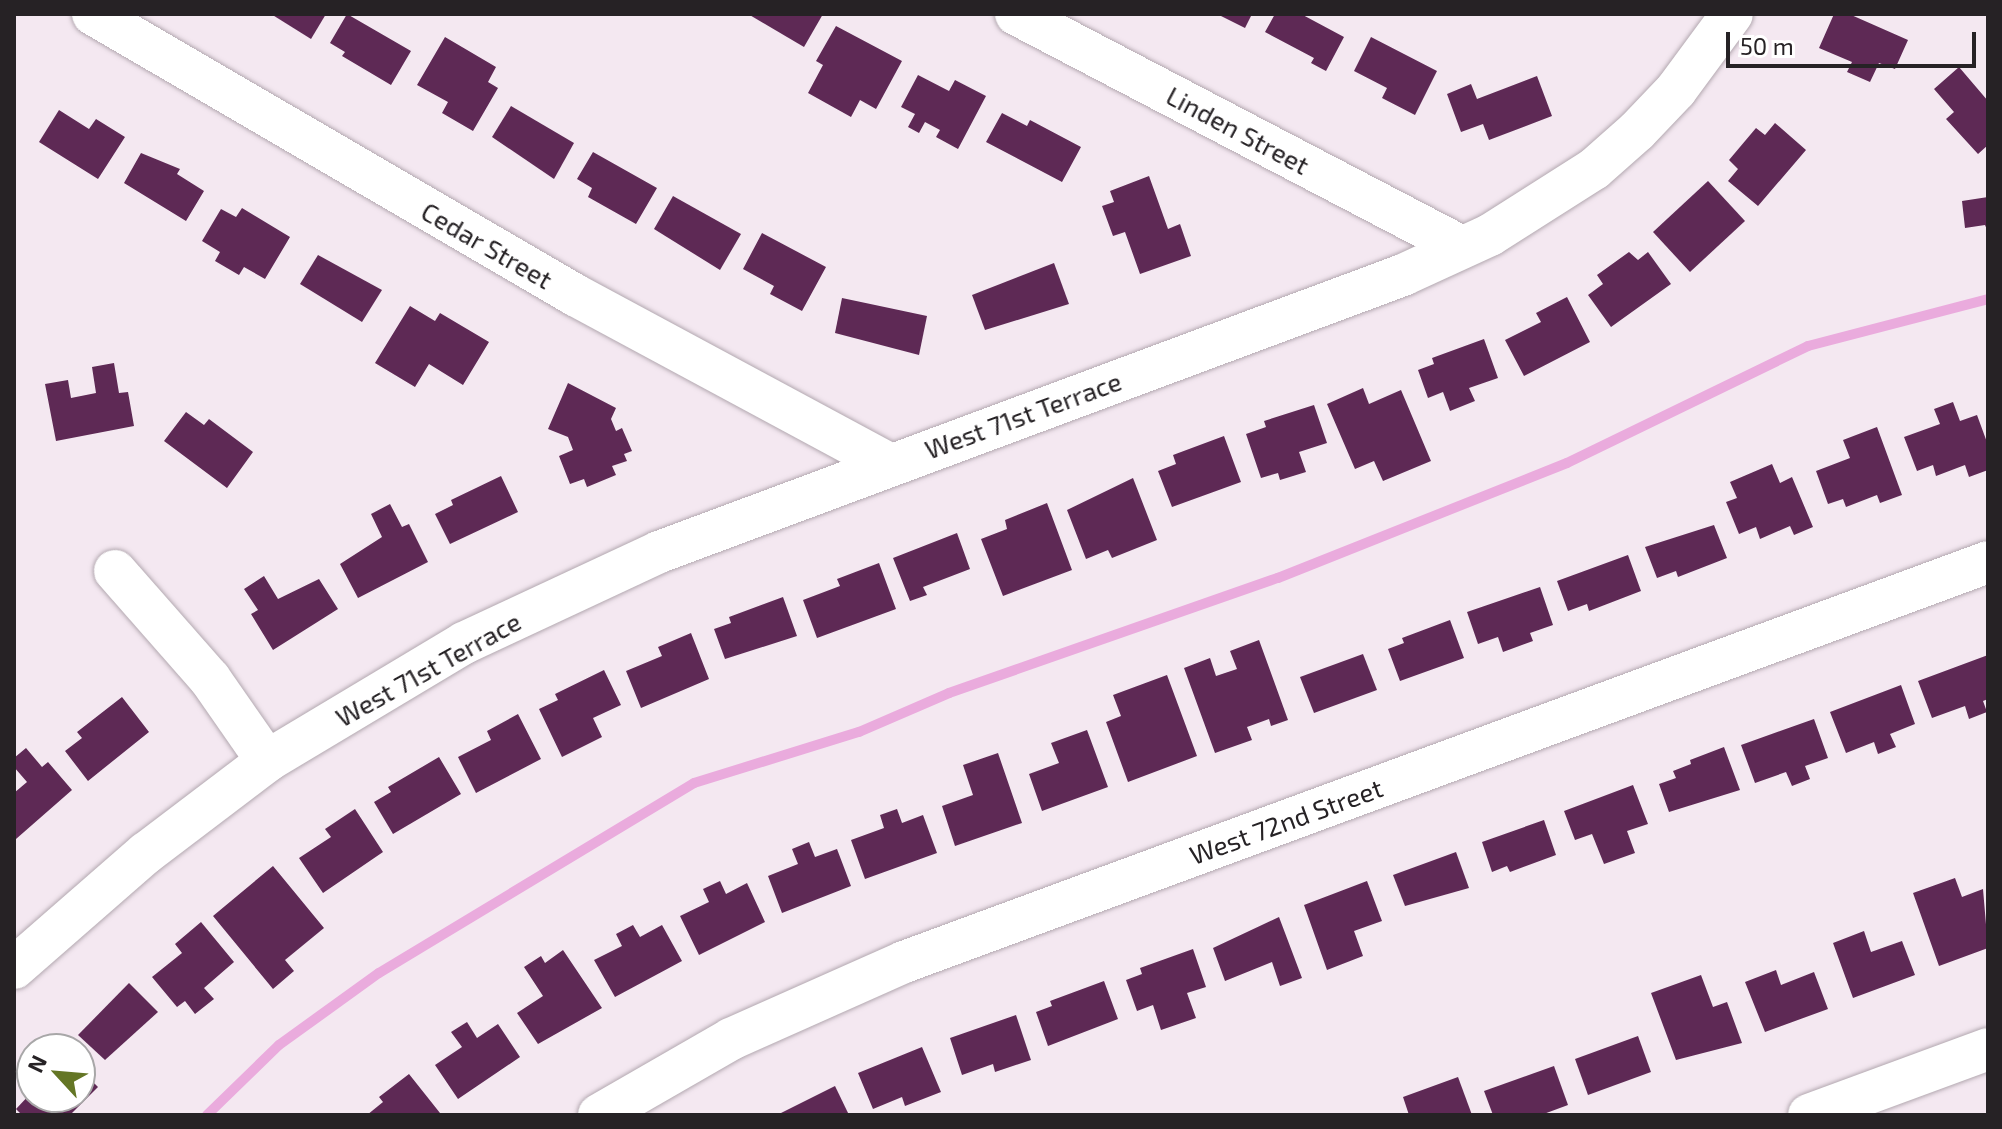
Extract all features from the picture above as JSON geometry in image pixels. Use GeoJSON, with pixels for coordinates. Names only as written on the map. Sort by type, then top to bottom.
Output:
{"type":"FeatureCollection","features":[{"type":"Feature","properties":{"kind":"street","name":"Cedar Street"},"geometry":{"type":"LineString","coordinates":[[93,14],[547,279],[887,463]]}},
{"type":"Feature","properties":{"kind":"street","name":"Linden Street"},"geometry":{"type":"LineString","coordinates":[[1016,14],[1460,246]]}},
{"type":"Feature","properties":{"kind":"street","name":"West 71st Terrace"},"geometry":{"type":"LineString","coordinates":[[14,968],[146,853],[267,761],[464,643],[659,552],[887,463],[1403,275],[1460,246],[1490,235],[1594,169],[1676,90],[1732,14]]}},
{"type":"Feature","properties":{"kind":"street","name":"West 72nd Street"},"geometry":{"type":"LineString","coordinates":[[599,1115],[731,1039],[904,962],[1988,562]]}},
{"type":"Feature","properties":{"kind":"street"},"geometry":{"type":"LineString","coordinates":[[115,571],[210,679],[267,761]]}},
{"type":"Feature","properties":{"kind":"street"},"geometry":{"type":"LineString","coordinates":[[1809,1115],[1988,1049]]}},
{"type":"Feature","properties":{"kind":"building"},"geometry":{"type":"Polygon","coordinates":[[[271,14],[326,14],[311,39],[271,14]]]}},
{"type":"Feature","properties":{"kind":"building"},"geometry":{"type":"Polygon","coordinates":[[[347,14],[411,51],[391,85],[342,56],[345,52],[330,43],[347,14]]]}},
{"type":"Feature","properties":{"kind":"building"},"geometry":{"type":"Polygon","coordinates":[[[748,14],[823,14],[804,47],[748,14]]]}},
{"type":"Feature","properties":{"kind":"building"},"geometry":{"type":"Polygon","coordinates":[[[1217,14],[1252,14],[1245,28],[1217,14]]]}},
{"type":"Feature","properties":{"kind":"building"},"geometry":{"type":"Polygon","coordinates":[[[1275,14],[1301,14],[1344,37],[1326,71],[1311,63],[1314,58],[1265,32],[1275,14]]]}},
{"type":"Feature","properties":{"kind":"building"},"geometry":{"type":"Polygon","coordinates":[[[1834,14],[1849,14],[1908,40],[1895,69],[1879,63],[1870,82],[1847,72],[1852,62],[1819,48],[1834,14]]]}},
{"type":"Feature","properties":{"kind":"building"},"geometry":{"type":"Polygon","coordinates":[[[836,26],[902,61],[876,109],[860,100],[851,117],[808,93],[823,65],[816,61],[836,26]]]}},
{"type":"Feature","properties":{"kind":"building"},"geometry":{"type":"Polygon","coordinates":[[[445,37],[496,67],[488,82],[498,88],[473,131],[442,113],[448,102],[417,85],[445,37]]]}},
{"type":"Feature","properties":{"kind":"building"},"geometry":{"type":"Polygon","coordinates":[[[1371,37],[1437,71],[1415,115],[1382,98],[1387,88],[1354,71],[1371,37]]]}},
{"type":"Feature","properties":{"kind":"building"},"geometry":{"type":"Polygon","coordinates":[[[1959,67],[1988,101],[1988,145],[1978,154],[1946,119],[1954,112],[1934,89],[1959,67]]]}},
{"type":"Feature","properties":{"kind":"building"},"geometry":{"type":"Polygon","coordinates":[[[918,75],[949,91],[955,80],[986,96],[958,149],[936,137],[940,130],[925,122],[919,133],[908,127],[915,114],[901,107],[918,75]]]}},
{"type":"Feature","properties":{"kind":"building"},"geometry":{"type":"Polygon","coordinates":[[[1537,76],[1552,116],[1489,140],[1483,124],[1461,132],[1447,94],[1471,84],[1477,99],[1537,76]]]}},
{"type":"Feature","properties":{"kind":"building"},"geometry":{"type":"Polygon","coordinates":[[[511,106],[574,143],[554,179],[492,137],[511,106]]]}},
{"type":"Feature","properties":{"kind":"building"},"geometry":{"type":"Polygon","coordinates":[[[59,110],[89,129],[96,119],[125,137],[98,179],[39,142],[59,110]]]}},
{"type":"Feature","properties":{"kind":"building"},"geometry":{"type":"Polygon","coordinates":[[[1002,113],[1027,126],[1030,120],[1081,147],[1062,182],[986,142],[1002,113]]]}},
{"type":"Feature","properties":{"kind":"building"},"geometry":{"type":"Polygon","coordinates":[[[1775,123],[1806,150],[1758,206],[1728,181],[1738,169],[1729,160],[1756,128],[1765,135],[1775,123]]]}},
{"type":"Feature","properties":{"kind":"building"},"geometry":{"type":"Polygon","coordinates":[[[593,152],[657,188],[636,224],[588,197],[592,188],[577,179],[593,152]]]}},
{"type":"Feature","properties":{"kind":"building"},"geometry":{"type":"Polygon","coordinates":[[[141,153],[180,169],[177,174],[204,191],[186,221],[124,183],[141,153]]]}},
{"type":"Feature","properties":{"kind":"building"},"geometry":{"type":"Polygon","coordinates":[[[1149,176],[1168,229],[1180,224],[1191,256],[1140,274],[1125,232],[1113,236],[1102,206],[1114,202],[1110,191],[1149,176]]]}},
{"type":"Feature","properties":{"kind":"building"},"geometry":{"type":"Polygon","coordinates":[[[1708,181],[1745,221],[1690,272],[1653,232],[1708,181]]]}},
{"type":"Feature","properties":{"kind":"building"},"geometry":{"type":"Polygon","coordinates":[[[673,196],[741,234],[720,270],[654,229],[673,196]]]}},
{"type":"Feature","properties":{"kind":"building"},"geometry":{"type":"Polygon","coordinates":[[[1988,197],[1988,232],[1985,225],[1965,228],[1962,201],[1988,197]]]}},
{"type":"Feature","properties":{"kind":"building"},"geometry":{"type":"Polygon","coordinates":[[[242,208],[290,237],[265,279],[244,267],[239,275],[215,261],[220,252],[202,241],[221,209],[236,217],[242,208]]]}},
{"type":"Feature","properties":{"kind":"building"},"geometry":{"type":"Polygon","coordinates":[[[762,233],[826,267],[802,311],[770,294],[774,286],[743,269],[762,233]]]}},
{"type":"Feature","properties":{"kind":"building"},"geometry":{"type":"Polygon","coordinates":[[[1629,252],[1638,260],[1648,252],[1671,284],[1611,327],[1588,295],[1603,284],[1597,275],[1629,252]]]}},
{"type":"Feature","properties":{"kind":"building"},"geometry":{"type":"Polygon","coordinates":[[[318,255],[382,290],[362,322],[300,284],[318,255]]]}},
{"type":"Feature","properties":{"kind":"building"},"geometry":{"type":"Polygon","coordinates":[[[1054,263],[1069,304],[985,330],[972,295],[1054,263]]]}},
{"type":"Feature","properties":{"kind":"building"},"geometry":{"type":"Polygon","coordinates":[[[1567,297],[1590,342],[1524,376],[1505,340],[1541,322],[1536,313],[1567,297]]]}},
{"type":"Feature","properties":{"kind":"building"},"geometry":{"type":"Polygon","coordinates":[[[842,298],[927,316],[919,355],[835,333],[842,298]]]}},
{"type":"Feature","properties":{"kind":"building"},"geometry":{"type":"Polygon","coordinates":[[[410,306],[435,321],[440,313],[489,342],[463,385],[429,364],[415,387],[375,363],[410,306]]]}},
{"type":"Feature","properties":{"kind":"building"},"geometry":{"type":"Polygon","coordinates":[[[1484,339],[1498,378],[1469,388],[1475,401],[1450,411],[1443,392],[1428,398],[1418,370],[1434,364],[1432,358],[1484,339]]]}},
{"type":"Feature","properties":{"kind":"building"},"geometry":{"type":"Polygon","coordinates":[[[114,363],[119,393],[128,392],[134,426],[56,441],[45,384],[68,380],[71,398],[96,393],[92,367],[114,363]]]}},
{"type":"Feature","properties":{"kind":"building"},"geometry":{"type":"Polygon","coordinates":[[[568,383],[616,408],[611,419],[616,431],[622,428],[632,451],[624,454],[627,461],[612,466],[616,475],[587,487],[584,479],[570,484],[559,456],[573,450],[568,437],[548,429],[568,383]]]}},
{"type":"Feature","properties":{"kind":"building"},"geometry":{"type":"Polygon","coordinates":[[[1363,388],[1369,404],[1401,390],[1431,461],[1383,481],[1374,461],[1355,469],[1327,404],[1363,388]]]}},
{"type":"Feature","properties":{"kind":"building"},"geometry":{"type":"Polygon","coordinates":[[[1953,402],[1960,421],[1977,415],[1988,445],[1988,470],[1969,477],[1965,465],[1936,476],[1933,465],[1917,471],[1904,437],[1940,424],[1934,409],[1953,402]]]}},
{"type":"Feature","properties":{"kind":"building"},"geometry":{"type":"Polygon","coordinates":[[[1314,405],[1327,443],[1299,452],[1306,472],[1280,480],[1278,473],[1261,478],[1246,434],[1266,427],[1264,421],[1314,405]]]}},
{"type":"Feature","properties":{"kind":"building"},"geometry":{"type":"Polygon","coordinates":[[[186,412],[204,425],[209,419],[253,452],[227,488],[164,441],[186,412]]]}},
{"type":"Feature","properties":{"kind":"building"},"geometry":{"type":"Polygon","coordinates":[[[1877,427],[1902,495],[1880,503],[1877,495],[1846,507],[1843,499],[1828,504],[1816,471],[1850,458],[1843,440],[1877,427]]]}},
{"type":"Feature","properties":{"kind":"building"},"geometry":{"type":"Polygon","coordinates":[[[1224,436],[1241,482],[1172,507],[1158,471],[1176,464],[1173,455],[1224,436]]]}},
{"type":"Feature","properties":{"kind":"building"},"geometry":{"type":"Polygon","coordinates":[[[1772,464],[1780,483],[1792,477],[1813,527],[1794,535],[1790,526],[1760,539],[1756,527],[1739,534],[1726,502],[1737,498],[1730,482],[1772,464]]]}},
{"type":"Feature","properties":{"kind":"building"},"geometry":{"type":"Polygon","coordinates":[[[501,476],[518,512],[450,544],[435,514],[453,505],[451,500],[501,476]]]}},
{"type":"Feature","properties":{"kind":"building"},"geometry":{"type":"Polygon","coordinates":[[[1133,478],[1157,540],[1112,558],[1108,550],[1086,559],[1067,510],[1133,478]]]}},
{"type":"Feature","properties":{"kind":"building"},"geometry":{"type":"Polygon","coordinates":[[[1047,503],[1072,570],[1003,596],[981,539],[1007,529],[1005,520],[1047,503]]]}},
{"type":"Feature","properties":{"kind":"building"},"geometry":{"type":"Polygon","coordinates":[[[390,504],[402,527],[409,524],[428,562],[358,598],[340,564],[382,537],[371,514],[390,504]]]}},
{"type":"Feature","properties":{"kind":"building"},"geometry":{"type":"Polygon","coordinates":[[[1714,525],[1727,558],[1678,577],[1676,571],[1657,578],[1645,547],[1714,525]]]}},
{"type":"Feature","properties":{"kind":"building"},"geometry":{"type":"Polygon","coordinates":[[[957,533],[970,569],[923,587],[927,595],[910,601],[893,558],[957,533]]]}},
{"type":"Feature","properties":{"kind":"building"},"geometry":{"type":"Polygon","coordinates":[[[1628,555],[1641,591],[1589,611],[1587,604],[1568,611],[1557,581],[1628,555]]]}},
{"type":"Feature","properties":{"kind":"building"},"geometry":{"type":"Polygon","coordinates":[[[879,563],[896,609],[817,638],[803,600],[840,586],[837,579],[879,563]]]}},
{"type":"Feature","properties":{"kind":"building"},"geometry":{"type":"Polygon","coordinates":[[[264,576],[278,599],[319,579],[338,609],[273,650],[251,614],[258,610],[244,589],[264,576]]]}},
{"type":"Feature","properties":{"kind":"building"},"geometry":{"type":"Polygon","coordinates":[[[1540,587],[1553,625],[1530,633],[1533,641],[1503,652],[1498,637],[1478,644],[1467,612],[1540,587]]]}},
{"type":"Feature","properties":{"kind":"building"},"geometry":{"type":"Polygon","coordinates":[[[783,597],[797,636],[725,659],[714,629],[731,623],[729,617],[783,597]]]}},
{"type":"Feature","properties":{"kind":"building"},"geometry":{"type":"Polygon","coordinates":[[[1450,620],[1464,658],[1400,681],[1388,649],[1404,643],[1402,638],[1450,620]]]}},
{"type":"Feature","properties":{"kind":"building"},"geometry":{"type":"Polygon","coordinates":[[[691,633],[709,679],[641,708],[626,671],[662,656],[658,647],[691,633]]]}},
{"type":"Feature","properties":{"kind":"building"},"geometry":{"type":"Polygon","coordinates":[[[1259,640],[1288,720],[1271,726],[1269,719],[1247,727],[1252,740],[1215,753],[1184,668],[1210,658],[1216,676],[1237,669],[1230,651],[1259,640]]]}},
{"type":"Feature","properties":{"kind":"building"},"geometry":{"type":"Polygon","coordinates":[[[1363,654],[1377,690],[1314,713],[1300,677],[1363,654]]]}},
{"type":"Feature","properties":{"kind":"building"},"geometry":{"type":"Polygon","coordinates":[[[1988,655],[1988,699],[1983,701],[1987,712],[1969,719],[1965,706],[1932,718],[1918,681],[1988,655]]]}},
{"type":"Feature","properties":{"kind":"building"},"geometry":{"type":"Polygon","coordinates":[[[604,670],[621,705],[593,718],[602,737],[562,757],[539,709],[558,700],[555,694],[604,670]]]}},
{"type":"Feature","properties":{"kind":"building"},"geometry":{"type":"Polygon","coordinates":[[[1167,675],[1197,756],[1128,782],[1106,722],[1121,716],[1113,695],[1167,675]]]}},
{"type":"Feature","properties":{"kind":"building"},"geometry":{"type":"Polygon","coordinates":[[[1901,685],[1915,724],[1890,734],[1896,747],[1878,754],[1874,742],[1846,753],[1830,712],[1901,685]]]}},
{"type":"Feature","properties":{"kind":"building"},"geometry":{"type":"Polygon","coordinates":[[[122,697],[149,732],[88,781],[65,751],[82,738],[77,732],[122,697]]]}},
{"type":"Feature","properties":{"kind":"building"},"geometry":{"type":"Polygon","coordinates":[[[518,714],[541,759],[476,793],[458,757],[491,740],[487,731],[518,714]]]}},
{"type":"Feature","properties":{"kind":"building"},"geometry":{"type":"Polygon","coordinates":[[[1814,719],[1828,758],[1805,766],[1810,779],[1792,786],[1786,772],[1755,783],[1741,745],[1814,719]]]}},
{"type":"Feature","properties":{"kind":"building"},"geometry":{"type":"Polygon","coordinates":[[[1087,730],[1108,787],[1042,811],[1029,774],[1059,763],[1051,743],[1087,730]]]}},
{"type":"Feature","properties":{"kind":"building"},"geometry":{"type":"Polygon","coordinates":[[[1724,747],[1740,790],[1669,812],[1659,784],[1676,778],[1673,771],[1691,764],[1690,760],[1724,747]]]}},
{"type":"Feature","properties":{"kind":"building"},"geometry":{"type":"Polygon","coordinates":[[[26,748],[42,767],[48,762],[72,790],[16,839],[14,793],[27,782],[14,767],[14,758],[26,748]]]}},
{"type":"Feature","properties":{"kind":"building"},"geometry":{"type":"Polygon","coordinates":[[[998,753],[1022,823],[955,846],[942,806],[973,795],[963,765],[998,753]]]}},
{"type":"Feature","properties":{"kind":"building"},"geometry":{"type":"Polygon","coordinates":[[[439,757],[461,794],[393,834],[374,802],[391,792],[388,787],[439,757]]]}},
{"type":"Feature","properties":{"kind":"building"},"geometry":{"type":"Polygon","coordinates":[[[1633,785],[1648,824],[1627,831],[1635,853],[1604,864],[1592,834],[1575,840],[1564,811],[1633,785]]]}},
{"type":"Feature","properties":{"kind":"building"},"geometry":{"type":"Polygon","coordinates":[[[355,809],[383,852],[323,893],[299,858],[331,837],[325,829],[355,809]]]}},
{"type":"Feature","properties":{"kind":"building"},"geometry":{"type":"Polygon","coordinates":[[[897,809],[902,823],[923,815],[937,853],[865,879],[851,840],[884,828],[880,815],[897,809]]]}},
{"type":"Feature","properties":{"kind":"building"},"geometry":{"type":"Polygon","coordinates":[[[1544,820],[1556,855],[1510,872],[1507,866],[1492,872],[1482,842],[1544,820]]]}},
{"type":"Feature","properties":{"kind":"building"},"geometry":{"type":"Polygon","coordinates":[[[809,842],[815,857],[837,849],[851,886],[782,913],[768,876],[798,864],[792,849],[809,842]]]}},
{"type":"Feature","properties":{"kind":"building"},"geometry":{"type":"Polygon","coordinates":[[[1456,852],[1469,888],[1405,906],[1393,875],[1456,852]]]}},
{"type":"Feature","properties":{"kind":"building"},"geometry":{"type":"Polygon","coordinates":[[[273,866],[324,928],[285,960],[294,971],[273,989],[213,916],[273,866]]]}},
{"type":"Feature","properties":{"kind":"building"},"geometry":{"type":"Polygon","coordinates":[[[1955,878],[1962,897],[1983,889],[1988,948],[1939,966],[1913,893],[1955,878]]]}},
{"type":"Feature","properties":{"kind":"building"},"geometry":{"type":"Polygon","coordinates":[[[720,881],[726,894],[747,883],[765,922],[699,955],[680,916],[709,902],[703,889],[720,881]]]}},
{"type":"Feature","properties":{"kind":"building"},"geometry":{"type":"Polygon","coordinates":[[[1367,881],[1382,921],[1354,931],[1363,956],[1327,970],[1304,905],[1367,881]]]}},
{"type":"Feature","properties":{"kind":"building"},"geometry":{"type":"Polygon","coordinates":[[[1279,917],[1302,978],[1280,986],[1272,962],[1225,981],[1213,948],[1279,917]]]}},
{"type":"Feature","properties":{"kind":"building"},"geometry":{"type":"Polygon","coordinates":[[[201,922],[234,962],[204,988],[214,999],[195,1014],[185,1001],[177,1007],[152,977],[182,953],[175,944],[201,922]]]}},
{"type":"Feature","properties":{"kind":"building"},"geometry":{"type":"Polygon","coordinates":[[[633,925],[640,937],[662,925],[682,961],[615,997],[594,960],[622,946],[616,934],[633,925]]]}},
{"type":"Feature","properties":{"kind":"building"},"geometry":{"type":"Polygon","coordinates":[[[1864,931],[1871,952],[1902,941],[1915,975],[1853,998],[1833,943],[1864,931]]]}},
{"type":"Feature","properties":{"kind":"building"},"geometry":{"type":"Polygon","coordinates":[[[1193,949],[1206,987],[1187,993],[1196,1018],[1161,1030],[1153,1005],[1137,1011],[1126,980],[1142,974],[1140,968],[1193,949]]]}},
{"type":"Feature","properties":{"kind":"building"},"geometry":{"type":"Polygon","coordinates":[[[563,950],[602,1008],[538,1044],[517,1013],[543,996],[524,967],[541,956],[545,963],[563,950]]]}},
{"type":"Feature","properties":{"kind":"building"},"geometry":{"type":"Polygon","coordinates":[[[1776,970],[1781,985],[1814,972],[1828,1009],[1765,1032],[1745,982],[1776,970]]]}},
{"type":"Feature","properties":{"kind":"building"},"geometry":{"type":"Polygon","coordinates":[[[1701,975],[1713,1007],[1727,1002],[1742,1043],[1676,1060],[1651,993],[1701,975]]]}},
{"type":"Feature","properties":{"kind":"building"},"geometry":{"type":"Polygon","coordinates":[[[1104,981],[1118,1019],[1048,1046],[1036,1012],[1052,1006],[1050,1001],[1104,981]]]}},
{"type":"Feature","properties":{"kind":"building"},"geometry":{"type":"Polygon","coordinates":[[[129,983],[158,1012],[105,1060],[96,1052],[96,1033],[80,1033],[129,983]]]}},
{"type":"Feature","properties":{"kind":"building"},"geometry":{"type":"Polygon","coordinates":[[[1016,1015],[1031,1060],[995,1072],[993,1064],[962,1075],[950,1038],[1016,1015]]]}},
{"type":"Feature","properties":{"kind":"building"},"geometry":{"type":"Polygon","coordinates":[[[467,1022],[477,1038],[498,1024],[520,1057],[458,1099],[435,1065],[462,1047],[451,1032],[467,1022]]]}},
{"type":"Feature","properties":{"kind":"building"},"geometry":{"type":"Polygon","coordinates":[[[1638,1036],[1651,1072],[1588,1095],[1575,1059],[1638,1036]]]}},
{"type":"Feature","properties":{"kind":"building"},"geometry":{"type":"Polygon","coordinates":[[[922,1047],[941,1092],[905,1106],[902,1097],[873,1109],[858,1073],[922,1047]]]}},
{"type":"Feature","properties":{"kind":"building"},"geometry":{"type":"Polygon","coordinates":[[[1554,1066],[1568,1105],[1541,1115],[1493,1115],[1484,1091],[1554,1066]]]}},
{"type":"Feature","properties":{"kind":"building"},"geometry":{"type":"Polygon","coordinates":[[[409,1074],[440,1113],[367,1115],[383,1102],[379,1097],[409,1074]]]}},
{"type":"Feature","properties":{"kind":"building"},"geometry":{"type":"Polygon","coordinates":[[[1458,1077],[1472,1115],[1409,1115],[1403,1097],[1458,1077]]]}},
{"type":"Feature","properties":{"kind":"building"},"geometry":{"type":"Polygon","coordinates":[[[835,1086],[849,1115],[777,1115],[835,1086]]]}},
{"type":"Feature","properties":{"kind":"building"},"geometry":{"type":"Polygon","coordinates":[[[20,1113],[72,1113],[70,1115],[20,1113]]]}},
{"type":"Feature","properties":{"kind":"waterway"},"geometry":{"type":"LineString","coordinates":[[207,1115],[279,1045],[379,973],[694,783],[859,732],[949,693],[1278,578],[1567,463],[1808,346],[1988,299]]}}]}
